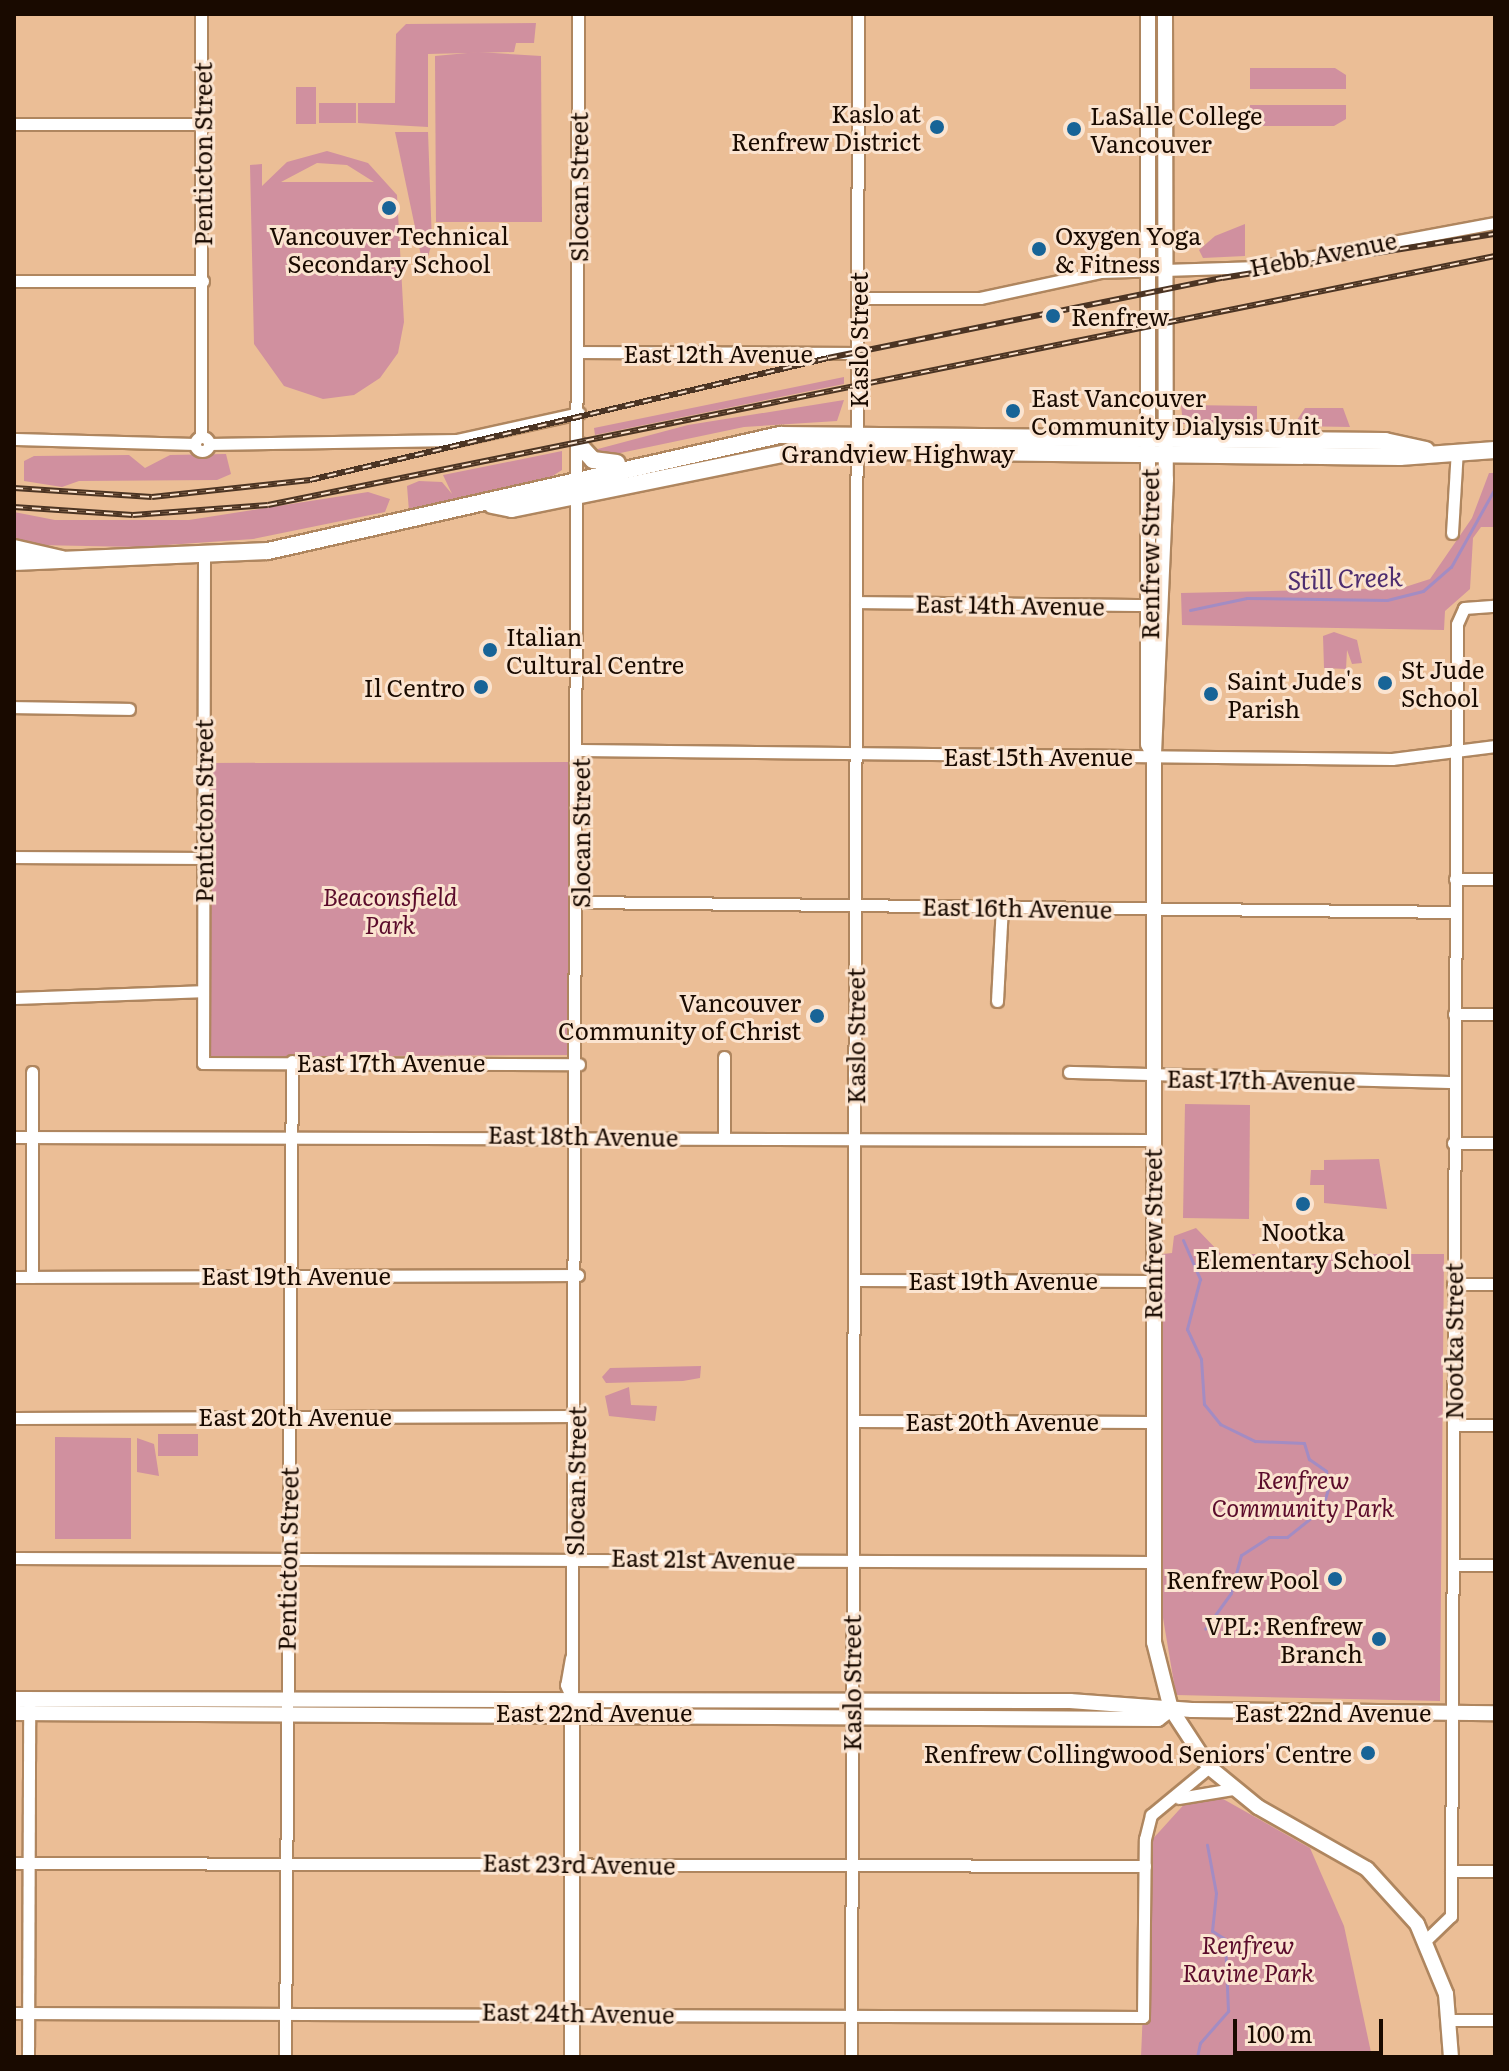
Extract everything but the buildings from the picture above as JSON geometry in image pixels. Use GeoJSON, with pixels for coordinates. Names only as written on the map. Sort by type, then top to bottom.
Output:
{"type":"FeatureCollection","features":[{"type":"Feature","properties":{"kind":"main road","name":"Grandview Highway"},"geometry":{"type":"LineString","coordinates":[[650,461],[780,435],[858,442],[1149,446],[1394,442],[1426,450],[1495,450]]}},
{"type":"Feature","properties":{"kind":"main road","name":"Grandview Highway"},"geometry":{"type":"LineString","coordinates":[[580,486],[752,456],[858,442]]}},
{"type":"Feature","properties":{"kind":"main road"},"geometry":{"type":"LineString","coordinates":[[580,446],[599,463],[650,461]]}},
{"type":"Feature","properties":{"kind":"main road"},"geometry":{"type":"LineString","coordinates":[[14,562],[204,559],[492,505],[512,509],[650,461]]}},
{"type":"Feature","properties":{"kind":"main road"},"geometry":{"type":"LineString","coordinates":[[14,548],[62,559]]}},
{"type":"Feature","properties":{"kind":"street","name":"Penticton Street"},"geometry":{"type":"LineString","coordinates":[[201,14],[202,442]]}},
{"type":"Feature","properties":{"kind":"street","name":"Slocan Street"},"geometry":{"type":"LineString","coordinates":[[572,2057],[572,1705],[579,1134],[578,14]]}},
{"type":"Feature","properties":{"kind":"street","name":"Kaslo Street"},"geometry":{"type":"LineString","coordinates":[[851,2057],[858,14]]}},
{"type":"Feature","properties":{"kind":"street","name":"Renfrew Street"},"geometry":{"type":"LineString","coordinates":[[1148,14],[1149,446],[1156,605]]}},
{"type":"Feature","properties":{"kind":"street","name":"Renfrew Street"},"geometry":{"type":"LineString","coordinates":[[1165,14],[1166,446],[1156,605],[1154,756],[1154,1642],[1171,1709],[1209,1767],[1233,1789],[1367,1869],[1427,1939]]}},
{"type":"Feature","properties":{"kind":"street"},"geometry":{"type":"LineString","coordinates":[[14,124],[202,124]]}},
{"type":"Feature","properties":{"kind":"street","name":"Hebb Avenue"},"geometry":{"type":"LineString","coordinates":[[1150,272],[1259,267],[1495,223]]}},
{"type":"Feature","properties":{"kind":"street"},"geometry":{"type":"LineString","coordinates":[[858,298],[980,298],[1068,276],[1150,272]]}},
{"type":"Feature","properties":{"kind":"street"},"geometry":{"type":"LineString","coordinates":[[14,281],[203,281]]}},
{"type":"Feature","properties":{"kind":"street","name":"East 12th Avenue"},"geometry":{"type":"LineString","coordinates":[[579,352],[858,353]]}},
{"type":"Feature","properties":{"kind":"street"},"geometry":{"type":"LineString","coordinates":[[15,439],[202,442],[457,440],[579,413]]}},
{"type":"Feature","properties":{"kind":"street"},"geometry":{"type":"LineString","coordinates":[[1452,533],[1457,450]]}},
{"type":"Feature","properties":{"kind":"street","name":"Penticton Street"},"geometry":{"type":"LineString","coordinates":[[203,1063],[204,559]]}},
{"type":"Feature","properties":{"kind":"street","name":"East 14th Avenue"},"geometry":{"type":"LineString","coordinates":[[856,602],[1156,605]]}},
{"type":"Feature","properties":{"kind":"street","name":"Nootka Street"},"geometry":{"type":"LineString","coordinates":[[1427,1939],[1448,1925],[1451,1871],[1453,1082],[1456,751],[1461,611],[1495,606]]}},
{"type":"Feature","properties":{"kind":"street"},"geometry":{"type":"LineString","coordinates":[[14,707],[129,709]]}},
{"type":"Feature","properties":{"kind":"street","name":"East 15th Avenue"},"geometry":{"type":"LineString","coordinates":[[580,750],[1392,759],[1495,746]]}},
{"type":"Feature","properties":{"kind":"street"},"geometry":{"type":"LineString","coordinates":[[14,857],[202,858]]}},
{"type":"Feature","properties":{"kind":"street"},"geometry":{"type":"LineString","coordinates":[[1455,879],[1495,879]]}},
{"type":"Feature","properties":{"kind":"street","name":"East 16th Avenue"},"geometry":{"type":"LineString","coordinates":[[579,902],[1455,912]]}},
{"type":"Feature","properties":{"kind":"street"},"geometry":{"type":"LineString","coordinates":[[997,1001],[1002,907]]}},
{"type":"Feature","properties":{"kind":"street"},"geometry":{"type":"LineString","coordinates":[[14,998],[202,991]]}},
{"type":"Feature","properties":{"kind":"street"},"geometry":{"type":"LineString","coordinates":[[1454,1014],[1495,1014]]}},
{"type":"Feature","properties":{"kind":"street"},"geometry":{"type":"LineString","coordinates":[[724,1057],[724,1136]]}},
{"type":"Feature","properties":{"kind":"street","name":"Penticton Street"},"geometry":{"type":"LineString","coordinates":[[285,2057],[292,1061]]}},
{"type":"Feature","properties":{"kind":"street","name":"East 17th Avenue"},"geometry":{"type":"LineString","coordinates":[[203,1063],[579,1064]]}},
{"type":"Feature","properties":{"kind":"street"},"geometry":{"type":"LineString","coordinates":[[32,1072],[32,1277]]}},
{"type":"Feature","properties":{"kind":"street","name":"East 17th Avenue"},"geometry":{"type":"LineString","coordinates":[[1069,1072],[1453,1082]]}},
{"type":"Feature","properties":{"kind":"street","name":"East 18th Avenue"},"geometry":{"type":"LineString","coordinates":[[14,1137],[579,1134],[1152,1140]]}},
{"type":"Feature","properties":{"kind":"street"},"geometry":{"type":"LineString","coordinates":[[1453,1143],[1495,1143]]}},
{"type":"Feature","properties":{"kind":"street","name":"East 19th Avenue"},"geometry":{"type":"LineString","coordinates":[[14,1277],[578,1275]]}},
{"type":"Feature","properties":{"kind":"street","name":"East 19th Avenue"},"geometry":{"type":"LineString","coordinates":[[854,1280],[1152,1281]]}},
{"type":"Feature","properties":{"kind":"street"},"geometry":{"type":"LineString","coordinates":[[1453,1284],[1495,1284]]}},
{"type":"Feature","properties":{"kind":"street","name":"East 20th Avenue"},"geometry":{"type":"LineString","coordinates":[[14,1418],[576,1416]]}},
{"type":"Feature","properties":{"kind":"street","name":"East 20th Avenue"},"geometry":{"type":"LineString","coordinates":[[853,1421],[1152,1422]]}},
{"type":"Feature","properties":{"kind":"street"},"geometry":{"type":"LineString","coordinates":[[1454,1425],[1495,1425]]}},
{"type":"Feature","properties":{"kind":"street","name":"East 21st Avenue"},"geometry":{"type":"LineString","coordinates":[[14,1558],[575,1556],[1152,1562]]}},
{"type":"Feature","properties":{"kind":"street"},"geometry":{"type":"LineString","coordinates":[[1454,1565],[1495,1565]]}},
{"type":"Feature","properties":{"kind":"street","name":"East 22nd Avenue"},"geometry":{"type":"LineString","coordinates":[[21,1706],[572,1705],[850,1699],[1151,1702],[1171,1709],[1495,1713]]}},
{"type":"Feature","properties":{"kind":"street","name":"East 22nd Avenue"},"geometry":{"type":"LineString","coordinates":[[572,1705],[850,1715],[1158,1719],[1171,1709]]}},
{"type":"Feature","properties":{"kind":"street"},"geometry":{"type":"LineString","coordinates":[[21,1706],[29,1862],[28,2057]]}},
{"type":"Feature","properties":{"kind":"street"},"geometry":{"type":"LineString","coordinates":[[1145,1866],[1151,1815],[1179,1798],[1209,1767]]}},
{"type":"Feature","properties":{"kind":"street"},"geometry":{"type":"LineString","coordinates":[[1179,1798],[1233,1789]]}},
{"type":"Feature","properties":{"kind":"street","name":"East 23rd Avenue"},"geometry":{"type":"LineString","coordinates":[[14,1863],[572,1862],[1145,1866]]}},
{"type":"Feature","properties":{"kind":"street","name":"East 24th Avenue"},"geometry":{"type":"LineString","coordinates":[[14,2013],[572,2011],[1143,2017],[1145,1866]]}},
{"type":"Feature","properties":{"kind":"street"},"geometry":{"type":"LineString","coordinates":[[1451,1871],[1495,1871]]}},
{"type":"Feature","properties":{"kind":"street"},"geometry":{"type":"LineString","coordinates":[[1427,1939],[1449,2020],[1451,2057]]}},
{"type":"Feature","properties":{"kind":"street"},"geometry":{"type":"LineString","coordinates":[[1449,2020],[1495,2020]]}},
{"type":"Feature","properties":{"kind":"green space"},"geometry":{"type":"Polygon","coordinates":[[[536,23],[534,43],[516,43],[514,52],[428,54],[428,127],[358,123],[358,103],[395,103],[396,34],[406,24],[536,23]]]}},
{"type":"Feature","properties":{"kind":"green space"},"geometry":{"type":"Polygon","coordinates":[[[478,52],[541,56],[542,222],[436,222],[435,56],[478,52]]]}},
{"type":"Feature","properties":{"kind":"green space"},"geometry":{"type":"Polygon","coordinates":[[[1250,68],[1335,68],[1346,75],[1346,89],[1250,89],[1250,68]]]}},
{"type":"Feature","properties":{"kind":"green space"},"geometry":{"type":"Polygon","coordinates":[[[296,87],[316,87],[316,124],[296,124],[296,87]]]}},
{"type":"Feature","properties":{"kind":"green space"},"geometry":{"type":"Polygon","coordinates":[[[319,103],[356,103],[356,123],[319,123],[319,103]]]}},
{"type":"Feature","properties":{"kind":"green space"},"geometry":{"type":"Polygon","coordinates":[[[1250,105],[1346,105],[1346,119],[1334,126],[1250,126],[1250,105]]]}},
{"type":"Feature","properties":{"kind":"green space"},"geometry":{"type":"Polygon","coordinates":[[[395,132],[428,132],[432,243],[424,270],[395,132]]]}},
{"type":"Feature","properties":{"kind":"green space"},"geometry":{"type":"Polygon","coordinates":[[[327,151],[368,163],[397,195],[404,322],[398,353],[380,378],[354,395],[323,399],[284,386],[254,344],[250,165],[262,164],[262,186],[287,162],[327,151]],[[317,163],[281,182],[374,182],[347,165],[317,163]]]}},
{"type":"Feature","properties":{"kind":"green space"},"geometry":{"type":"Polygon","coordinates":[[[1245,224],[1245,256],[1203,258],[1199,250],[1215,236],[1245,224]]]}},
{"type":"Feature","properties":{"kind":"green space"},"geometry":{"type":"Polygon","coordinates":[[[844,377],[844,384],[595,435],[594,428],[844,377]]]}},
{"type":"Feature","properties":{"kind":"green space"},"geometry":{"type":"Polygon","coordinates":[[[1180,396],[1188,405],[1257,406],[1257,424],[1183,424],[1180,396]]]}},
{"type":"Feature","properties":{"kind":"green space"},"geometry":{"type":"Polygon","coordinates":[[[844,400],[837,421],[744,427],[606,456],[594,450],[688,425],[844,400]]]}},
{"type":"Feature","properties":{"kind":"green space"},"geometry":{"type":"Polygon","coordinates":[[[1305,408],[1343,408],[1350,427],[1293,426],[1305,408]]]}},
{"type":"Feature","properties":{"kind":"green space"},"geometry":{"type":"Polygon","coordinates":[[[562,451],[562,470],[551,477],[409,511],[407,486],[419,481],[442,482],[452,494],[443,475],[562,451]]]}},
{"type":"Feature","properties":{"kind":"green space"},"geometry":{"type":"Polygon","coordinates":[[[226,454],[231,474],[217,480],[79,481],[62,487],[24,481],[24,461],[34,456],[129,455],[145,468],[170,455],[226,454]]]}},
{"type":"Feature","properties":{"kind":"green space"},"geometry":{"type":"Polygon","coordinates":[[[1489,473],[1495,473],[1495,527],[1481,527],[1473,538],[1470,589],[1445,611],[1444,630],[1182,625],[1181,593],[1402,588],[1430,579],[1472,518],[1489,473]]]}},
{"type":"Feature","properties":{"kind":"green space"},"geometry":{"type":"Polygon","coordinates":[[[368,492],[390,499],[385,512],[253,539],[138,547],[36,545],[14,537],[14,512],[55,520],[189,520],[368,492]]]}},
{"type":"Feature","properties":{"kind":"green space"},"geometry":{"type":"Polygon","coordinates":[[[1334,632],[1357,640],[1362,663],[1352,664],[1347,650],[1346,669],[1324,668],[1323,636],[1334,632]]]}},
{"type":"Feature","properties":{"kind":"green space","name":"Beaconsfield Park"},"geometry":{"type":"Polygon","coordinates":[[[571,762],[570,1055],[211,1057],[209,763],[571,762]]]}},
{"type":"Feature","properties":{"kind":"green space"},"geometry":{"type":"Polygon","coordinates":[[[1185,1104],[1250,1105],[1249,1219],[1183,1218],[1185,1104]]]}},
{"type":"Feature","properties":{"kind":"green space"},"geometry":{"type":"Polygon","coordinates":[[[1379,1159],[1387,1209],[1324,1203],[1324,1185],[1310,1185],[1311,1170],[1324,1170],[1324,1160],[1379,1159]]]}},
{"type":"Feature","properties":{"kind":"green space","name":"Renfrew Community Park"},"geometry":{"type":"Polygon","coordinates":[[[1196,1228],[1221,1254],[1444,1254],[1440,1701],[1176,1695],[1163,1618],[1163,1254],[1172,1253],[1174,1236],[1196,1228]]]}},
{"type":"Feature","properties":{"kind":"green space"},"geometry":{"type":"Polygon","coordinates":[[[701,1366],[700,1378],[683,1381],[606,1383],[602,1377],[610,1368],[701,1366]]]}},
{"type":"Feature","properties":{"kind":"green space"},"geometry":{"type":"Polygon","coordinates":[[[629,1387],[631,1405],[657,1406],[655,1421],[609,1416],[605,1396],[629,1387]]]}},
{"type":"Feature","properties":{"kind":"green space"},"geometry":{"type":"Polygon","coordinates":[[[158,1434],[198,1434],[198,1456],[158,1456],[158,1434]]]}},
{"type":"Feature","properties":{"kind":"green space"},"geometry":{"type":"Polygon","coordinates":[[[55,1437],[131,1438],[131,1539],[55,1539],[55,1437]]]}},
{"type":"Feature","properties":{"kind":"green space"},"geometry":{"type":"Polygon","coordinates":[[[137,1438],[154,1444],[159,1476],[137,1472],[137,1438]]]}},
{"type":"Feature","properties":{"kind":"green space"},"geometry":{"type":"Polygon","coordinates":[[[1097,1706],[1150,1711],[866,1707],[1097,1706]]]}},
{"type":"Feature","properties":{"kind":"green space","name":"Renfrew Ravine Park"},"geometry":{"type":"Polygon","coordinates":[[[1216,1795],[1310,1848],[1344,1926],[1372,2057],[1141,2057],[1150,1842],[1188,1800],[1216,1795]]]}},
{"type":"Feature","properties":{"kind":"waterway","name":"Still Creek"},"geometry":{"type":"LineString","coordinates":[[1190,610],[1247,598],[1387,600],[1423,591],[1451,567],[1495,488]]}},
{"type":"Feature","properties":{"kind":"waterway","name":"Still Creek"},"geometry":{"type":"LineString","coordinates":[[1183,1240],[1200,1279],[1187,1329],[1201,1359],[1204,1404],[1220,1424],[1255,1441],[1304,1443],[1309,1459],[1326,1471],[1328,1489],[1322,1509],[1287,1537],[1269,1537],[1241,1555],[1231,1593],[1205,1629]]}},
{"type":"Feature","properties":{"kind":"waterway","name":"Still Creek"},"geometry":{"type":"LineString","coordinates":[[1197,2057],[1200,2043],[1228,2011],[1225,1939],[1212,1931],[1216,1893],[1207,1845]]}},
{"type":"Feature","properties":{"kind":"railway"},"geometry":{"type":"LineString","coordinates":[[14,488],[152,497],[310,480],[828,358],[1222,278],[1495,234]]}},
{"type":"Feature","properties":{"kind":"railway"},"geometry":{"type":"LineString","coordinates":[[14,507],[133,515],[268,505],[1495,256]]}},
{"type":"Feature","properties":{"kind":"place","name":"Kaslo at Renfrew District"},"geometry":{"type":"Point","coordinates":[937,127]}},
{"type":"Feature","properties":{"kind":"place","name":"LaSalle College Vancouver"},"geometry":{"type":"Point","coordinates":[1074,129]}},
{"type":"Feature","properties":{"kind":"place","name":"Vancouver Technical Secondary School"},"geometry":{"type":"Point","coordinates":[389,208]}},
{"type":"Feature","properties":{"kind":"place","name":"Oxygen Yoga & Fitness"},"geometry":{"type":"Point","coordinates":[1039,249]}},
{"type":"Feature","properties":{"kind":"place","name":"Renfrew"},"geometry":{"type":"Point","coordinates":[1053,316]}},
{"type":"Feature","properties":{"kind":"place","name":"East Vancouver Community Dialysis Unit"},"geometry":{"type":"Point","coordinates":[1013,411]}},
{"type":"Feature","properties":{"kind":"place","name":"Italian Cultural Centre"},"geometry":{"type":"Point","coordinates":[490,650]}},
{"type":"Feature","properties":{"kind":"place","name":"St Jude School"},"geometry":{"type":"Point","coordinates":[1385,683]}},
{"type":"Feature","properties":{"kind":"place","name":"Il Centro"},"geometry":{"type":"Point","coordinates":[481,687]}},
{"type":"Feature","properties":{"kind":"place","name":"Saint Jude's Parish"},"geometry":{"type":"Point","coordinates":[1211,694]}},
{"type":"Feature","properties":{"kind":"place","name":"Vancouver Community of Christ"},"geometry":{"type":"Point","coordinates":[817,1016]}},
{"type":"Feature","properties":{"kind":"place","name":"Nootka Elementary School"},"geometry":{"type":"Point","coordinates":[1303,1204]}},
{"type":"Feature","properties":{"kind":"place","name":"Renfrew Pool"},"geometry":{"type":"Point","coordinates":[1335,1579]}},
{"type":"Feature","properties":{"kind":"place","name":"VPL: Renfrew Branch"},"geometry":{"type":"Point","coordinates":[1379,1639]}},
{"type":"Feature","properties":{"kind":"place","name":"Renfrew Collingwood Seniors' Centre"},"geometry":{"type":"Point","coordinates":[1368,1753]}}]}
